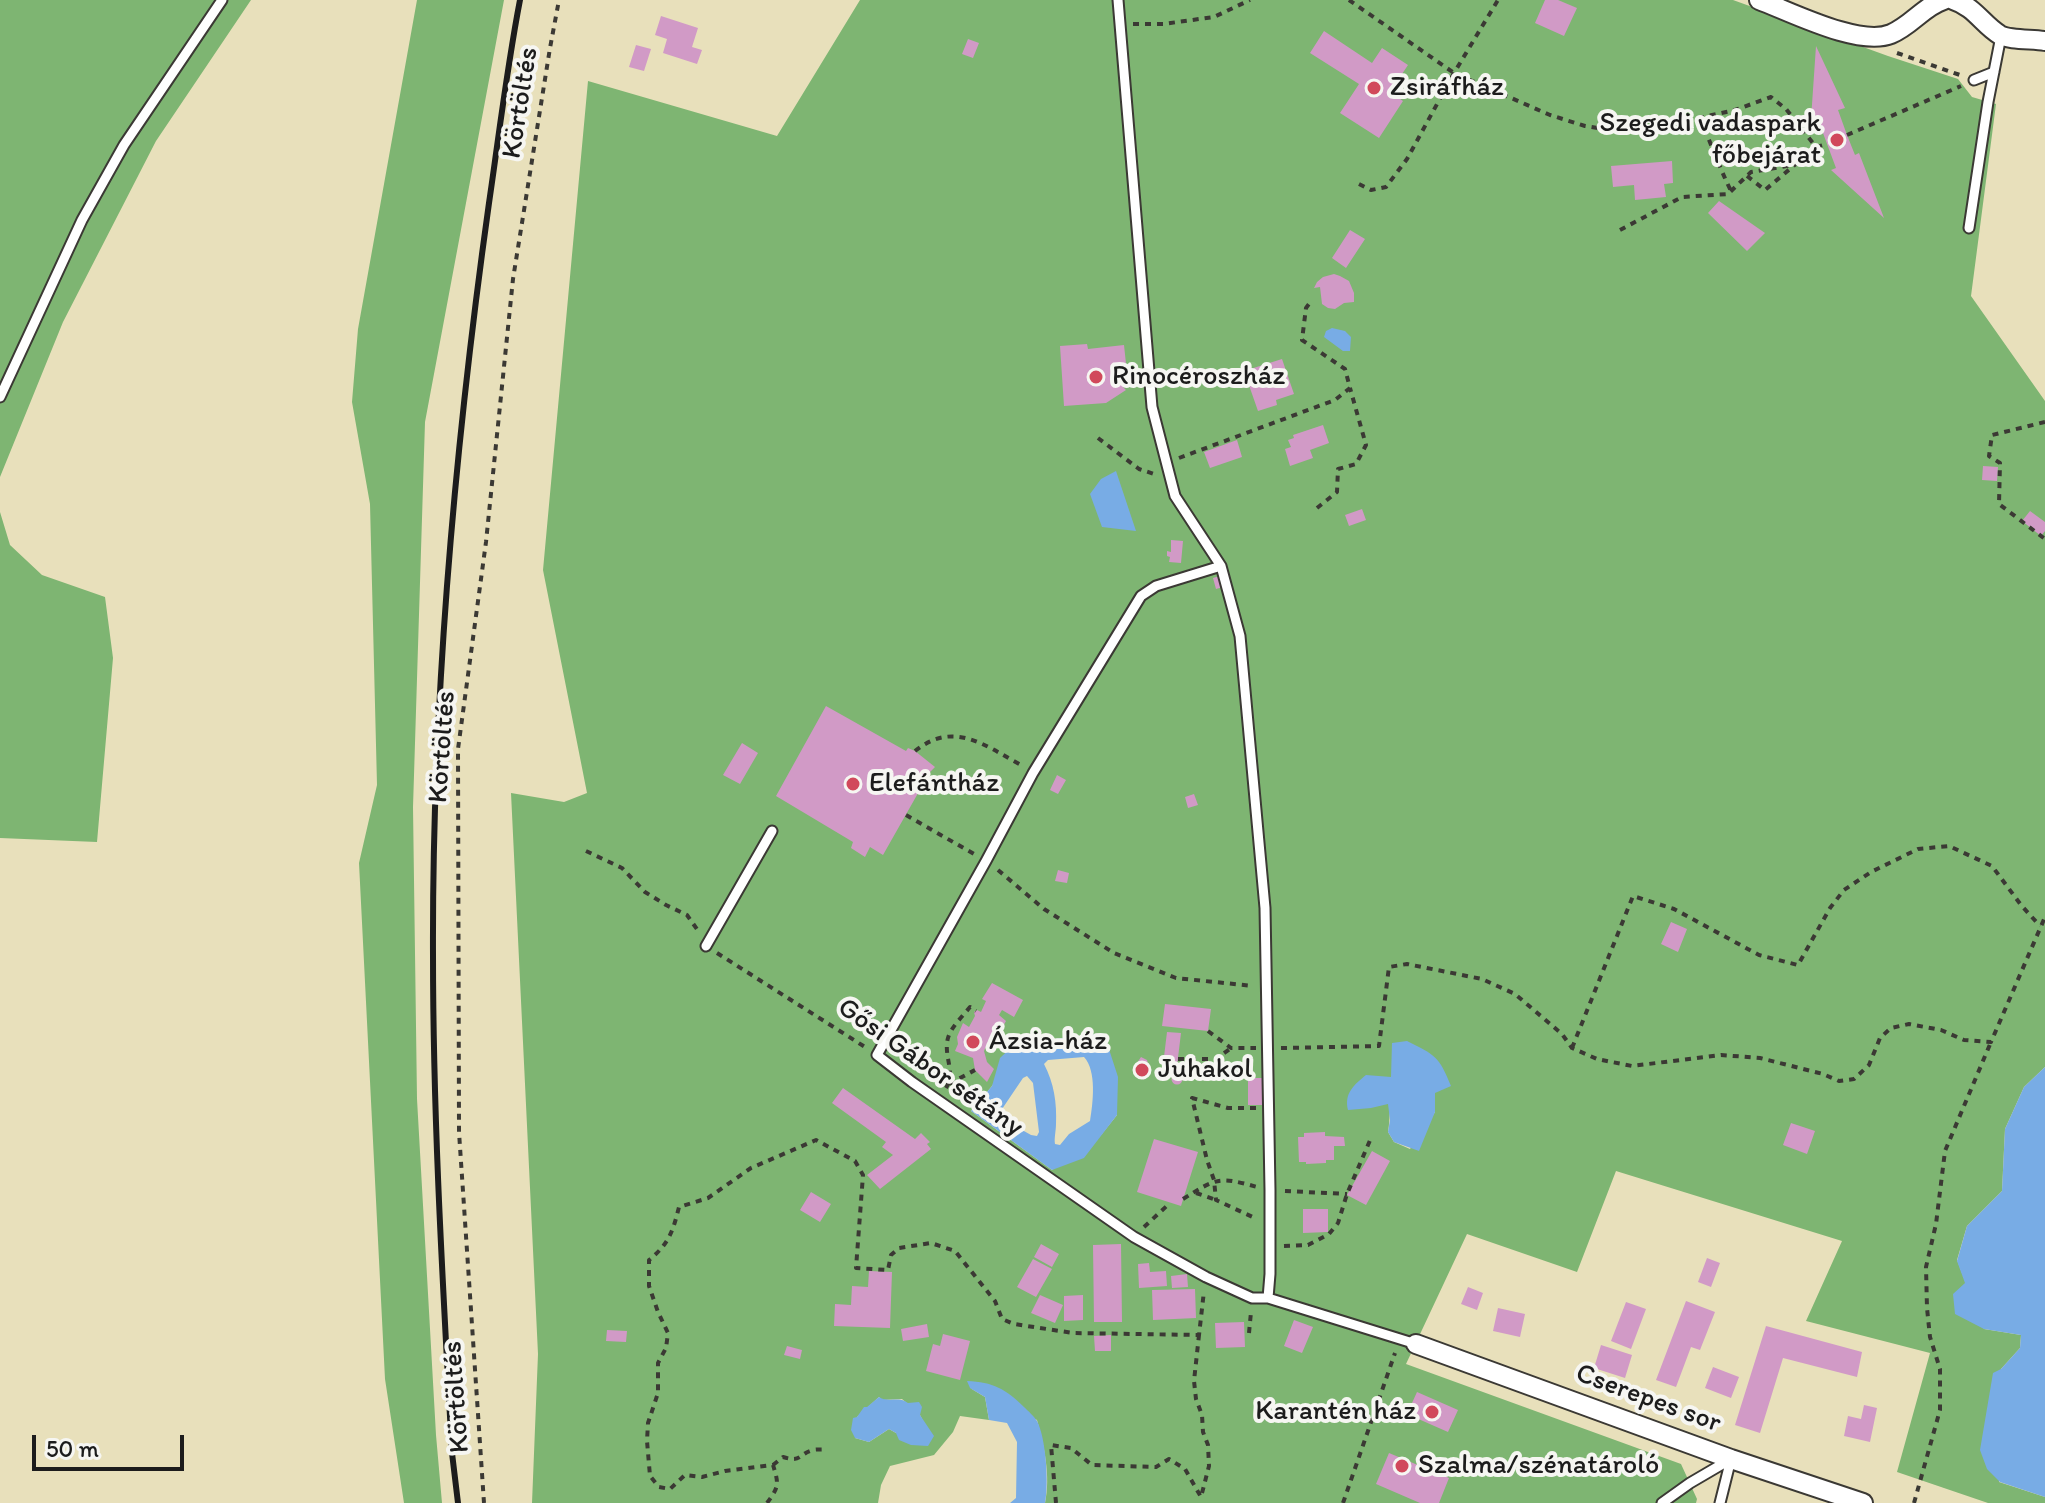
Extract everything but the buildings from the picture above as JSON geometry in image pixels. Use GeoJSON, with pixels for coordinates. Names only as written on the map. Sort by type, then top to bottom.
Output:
{"type":"FeatureCollection","features":[{"type":"Feature","properties":{"kind":"street"},"geometry":{"type":"LineString","coordinates":[[1759,0],[1847,34],[1866,38],[1888,36],[1899,31],[1929,7],[1944,0]]}},
{"type":"Feature","properties":{"kind":"street"},"geometry":{"type":"LineString","coordinates":[[1953,0],[1977,14],[2001,36],[2045,41]]}},
{"type":"Feature","properties":{"kind":"street","name":"Cserepes sor"},"geometry":{"type":"LineString","coordinates":[[1408,1342],[1731,1459],[1863,1503]]}},
{"type":"Feature","properties":{"kind":"lane"},"geometry":{"type":"LineString","coordinates":[[0,397],[82,220],[124,145],[222,0]]}},
{"type":"Feature","properties":{"kind":"lane"},"geometry":{"type":"LineString","coordinates":[[1118,0],[1152,407],[1175,496],[1221,566],[1240,636],[1265,908],[1269,1048],[1268,1298]]}},
{"type":"Feature","properties":{"kind":"lane"},"geometry":{"type":"LineString","coordinates":[[1969,228],[2001,36]]}},
{"type":"Feature","properties":{"kind":"lane"},"geometry":{"type":"LineString","coordinates":[[1974,80],[1994,72]]}},
{"type":"Feature","properties":{"kind":"lane"},"geometry":{"type":"LineString","coordinates":[[877,1055],[1033,773],[1141,596],[1156,586],[1221,566]]}},
{"type":"Feature","properties":{"kind":"lane"},"geometry":{"type":"LineString","coordinates":[[706,946],[772,831]]}},
{"type":"Feature","properties":{"kind":"lane","name":"Gősi Gábor sétány"},"geometry":{"type":"LineString","coordinates":[[877,1055],[1134,1237],[1206,1277],[1252,1298],[1268,1298],[1408,1342]]}},
{"type":"Feature","properties":{"kind":"lane"},"geometry":{"type":"LineString","coordinates":[[1662,1503],[1731,1459]]}},
{"type":"Feature","properties":{"kind":"lane"},"geometry":{"type":"LineString","coordinates":[[1720,1503],[1731,1459]]}},
{"type":"Feature","properties":{"kind":"path","name":"Körtöltés"},"geometry":{"type":"LineString","coordinates":[[484,1503],[459,1132],[458,749],[486,542],[513,279],[559,0]]}},
{"type":"Feature","properties":{"kind":"path"},"geometry":{"type":"LineString","coordinates":[[1120,24],[1163,24],[1214,17],[1250,0]]}},
{"type":"Feature","properties":{"kind":"path"},"geometry":{"type":"LineString","coordinates":[[1349,0],[1454,73],[1550,115],[1585,126],[1617,131],[1658,127],[1699,118],[1771,97],[1786,109],[1816,147]]}},
{"type":"Feature","properties":{"kind":"path"},"geometry":{"type":"LineString","coordinates":[[1359,184],[1371,190],[1386,187],[1407,159],[1498,0]]}},
{"type":"Feature","properties":{"kind":"path"},"geometry":{"type":"LineString","coordinates":[[1866,38],[1884,48],[1974,80]]}},
{"type":"Feature","properties":{"kind":"path"},"geometry":{"type":"LineString","coordinates":[[1847,135],[1974,80]]}},
{"type":"Feature","properties":{"kind":"path"},"geometry":{"type":"LineString","coordinates":[[1699,118],[1731,191]]}},
{"type":"Feature","properties":{"kind":"path"},"geometry":{"type":"LineString","coordinates":[[1746,176],[1765,190],[1816,147],[1827,144]]}},
{"type":"Feature","properties":{"kind":"path"},"geometry":{"type":"LineString","coordinates":[[1620,230],[1682,197],[1728,194],[1751,172],[1793,165]]}},
{"type":"Feature","properties":{"kind":"path"},"geometry":{"type":"LineString","coordinates":[[1312,300],[1306,308],[1302,340],[1345,369],[1366,445],[1356,464],[1338,469],[1337,492],[1317,508]]}},
{"type":"Feature","properties":{"kind":"path"},"geometry":{"type":"LineString","coordinates":[[1166,463],[1335,400],[1350,388]]}},
{"type":"Feature","properties":{"kind":"path"},"geometry":{"type":"LineString","coordinates":[[2045,422],[1992,435],[1989,456],[2000,463],[1999,504],[2045,539]]}},
{"type":"Feature","properties":{"kind":"path"},"geometry":{"type":"LineString","coordinates":[[1098,438],[1139,469],[1171,479]]}},
{"type":"Feature","properties":{"kind":"path"},"geometry":{"type":"LineString","coordinates":[[915,751],[934,739],[955,735],[976,740],[1033,773]]}},
{"type":"Feature","properties":{"kind":"path"},"geometry":{"type":"LineString","coordinates":[[906,815],[986,861],[1044,909],[1114,953],[1176,978],[1267,988]]}},
{"type":"Feature","properties":{"kind":"path"},"geometry":{"type":"LineString","coordinates":[[1572,1048],[1633,896],[1674,909],[1759,955],[1798,965],[1830,908],[1844,890],[1871,872],[1918,849],[1949,846],[1992,866],[2040,926]]}},
{"type":"Feature","properties":{"kind":"path","name":"Gősi Gábor sétány"},"geometry":{"type":"LineString","coordinates":[[586,851],[622,868],[645,892],[687,915],[706,946],[877,1055]]}},
{"type":"Feature","properties":{"kind":"path"},"geometry":{"type":"LineString","coordinates":[[1914,1503],[1940,1410],[1940,1369],[1930,1337],[1926,1267],[1936,1224],[1945,1151],[2045,917]]}},
{"type":"Feature","properties":{"kind":"path"},"geometry":{"type":"LineString","coordinates":[[1178,1059],[1216,1059],[1231,1048],[1379,1046],[1389,967],[1407,964],[1482,979],[1515,994],[1562,1034],[1572,1048],[1597,1059],[1632,1066],[1721,1055],[1760,1058],[1839,1081],[1854,1079],[1869,1065],[1880,1038],[1891,1028],[1909,1024],[1941,1030],[1964,1040],[1991,1042]]}},
{"type":"Feature","properties":{"kind":"path"},"geometry":{"type":"LineString","coordinates":[[938,1100],[949,1084],[948,1036],[970,1007],[976,1011]]}},
{"type":"Feature","properties":{"kind":"path"},"geometry":{"type":"LineString","coordinates":[[1208,1031],[1231,1048]]}},
{"type":"Feature","properties":{"kind":"path"},"geometry":{"type":"LineString","coordinates":[[949,1084],[975,1070]]}},
{"type":"Feature","properties":{"kind":"path"},"geometry":{"type":"LineString","coordinates":[[1216,1200],[1214,1180],[1192,1098],[1228,1108],[1269,1108]]}},
{"type":"Feature","properties":{"kind":"path"},"geometry":{"type":"LineString","coordinates":[[1269,1247],[1308,1245],[1329,1234],[1338,1223],[1371,1138]]}},
{"type":"Feature","properties":{"kind":"path"},"geometry":{"type":"LineString","coordinates":[[827,1449],[811,1450],[794,1461],[783,1457],[773,1465],[702,1477],[685,1475],[670,1489],[659,1487],[650,1476],[647,1441],[648,1423],[658,1393],[658,1363],[666,1348],[668,1333],[649,1286],[649,1260],[672,1234],[679,1207],[708,1198],[751,1168],[816,1140],[855,1161],[863,1175],[856,1268],[888,1270],[891,1255],[899,1248],[931,1243],[955,1251],[995,1301],[1002,1319],[1014,1324],[1073,1333],[1199,1335]]}},
{"type":"Feature","properties":{"kind":"path"},"geometry":{"type":"LineString","coordinates":[[1183,1199],[1214,1180],[1235,1180],[1270,1190],[1347,1194]]}},
{"type":"Feature","properties":{"kind":"path"},"geometry":{"type":"LineString","coordinates":[[1194,1192],[1270,1225]]}},
{"type":"Feature","properties":{"kind":"path"},"geometry":{"type":"LineString","coordinates":[[1134,1237],[1170,1203]]}},
{"type":"Feature","properties":{"kind":"path"},"geometry":{"type":"LineString","coordinates":[[1056,1503],[1051,1445],[1071,1448],[1092,1465],[1156,1467],[1169,1459],[1185,1469],[1201,1497],[1209,1466],[1208,1445],[1194,1381],[1206,1277]]}},
{"type":"Feature","properties":{"kind":"path"},"geometry":{"type":"LineString","coordinates":[[1249,1333],[1252,1298]]}},
{"type":"Feature","properties":{"kind":"path"},"geometry":{"type":"LineString","coordinates":[[1343,1503],[1408,1342]]}},
{"type":"Feature","properties":{"kind":"path"},"geometry":{"type":"LineString","coordinates":[[767,1503],[777,1490],[773,1465]]}},
{"type":"Feature","properties":{"kind":"green space"},"geometry":{"type":"Polygon","coordinates":[[[0,0],[251,0],[156,141],[63,322],[0,477],[0,0]]]}},
{"type":"Feature","properties":{"kind":"green space"},"geometry":{"type":"Polygon","coordinates":[[[417,0],[504,0],[425,422],[413,807],[417,1099],[442,1503],[404,1503],[385,1379],[359,863],[377,785],[370,504],[352,402],[358,329],[417,0]]]}},
{"type":"Feature","properties":{"kind":"green space"},"geometry":{"type":"Polygon","coordinates":[[[860,0],[1733,0],[1958,79],[1972,97],[1996,104],[1971,296],[2045,401],[2045,1067],[2024,1087],[2005,1129],[2002,1191],[1967,1226],[1957,1260],[1984,1329],[2021,1335],[2020,1348],[2001,1369],[1999,1482],[2045,1497],[2045,1503],[1988,1503],[1897,1472],[1930,1353],[1806,1321],[1842,1241],[1616,1171],[1577,1272],[1467,1234],[1406,1364],[1681,1464],[1696,1503],[1045,1503],[1047,1472],[1037,1420],[970,1388],[985,1397],[989,1420],[960,1416],[953,1432],[934,1455],[890,1466],[881,1485],[878,1503],[532,1503],[538,1354],[511,793],[564,802],[587,793],[543,570],[588,81],[777,136],[860,0]],[[1022,1037],[992,1086],[971,1111],[1052,1170],[1101,1135],[1117,1115],[1107,1043],[1039,1041],[1022,1037]],[[1391,1077],[1388,1132],[1394,1142],[1410,1149],[1435,1112],[1435,1093],[1391,1077]],[[879,1397],[857,1417],[855,1438],[869,1442],[889,1429],[896,1433],[924,1423],[920,1415],[902,1399],[882,1400],[879,1397]]]}},
{"type":"Feature","properties":{"kind":"green space"},"geometry":{"type":"Polygon","coordinates":[[[0,512],[10,545],[42,575],[105,597],[113,658],[97,842],[0,838],[0,512]]]}},
{"type":"Feature","properties":{"kind":"water"},"geometry":{"type":"Polygon","coordinates":[[[1332,328],[1345,331],[1351,337],[1350,351],[1343,351],[1324,337],[1326,331],[1332,328]]]}},
{"type":"Feature","properties":{"kind":"water"},"geometry":{"type":"Polygon","coordinates":[[[1116,471],[1136,531],[1102,527],[1090,494],[1101,479],[1116,471]]]}},
{"type":"Feature","properties":{"kind":"water"},"geometry":{"type":"Polygon","coordinates":[[[1096,1034],[1107,1043],[1118,1077],[1117,1115],[1084,1158],[1052,1170],[971,1111],[992,1086],[1000,1058],[1022,1037],[1039,1041],[1096,1034]],[[1084,1057],[1048,1060],[1044,1064],[1055,1101],[1055,1144],[1060,1145],[1069,1134],[1090,1121],[1092,1079],[1084,1057]],[[1027,1076],[999,1117],[1037,1136],[1033,1083],[1027,1076]]]}},
{"type":"Feature","properties":{"kind":"water"},"geometry":{"type":"Polygon","coordinates":[[[1407,1041],[1435,1058],[1451,1086],[1435,1093],[1435,1112],[1419,1151],[1394,1142],[1388,1132],[1388,1104],[1348,1110],[1347,1104],[1351,1090],[1366,1075],[1391,1077],[1392,1043],[1407,1041]]]}},
{"type":"Feature","properties":{"kind":"water"},"geometry":{"type":"Polygon","coordinates":[[[2045,1067],[2045,1497],[2000,1482],[1987,1469],[1980,1450],[1993,1373],[2001,1369],[2020,1348],[2021,1335],[1984,1329],[1955,1314],[1953,1294],[1965,1283],[1957,1261],[1967,1226],[2002,1191],[2005,1129],[2024,1087],[2045,1067]]]}},
{"type":"Feature","properties":{"kind":"water"},"geometry":{"type":"Polygon","coordinates":[[[967,1381],[992,1385],[1005,1391],[1037,1421],[1046,1461],[1045,1503],[1010,1503],[1016,1498],[1017,1442],[1007,1423],[989,1420],[985,1397],[970,1388],[967,1381]]]}},
{"type":"Feature","properties":{"kind":"water"},"geometry":{"type":"Polygon","coordinates":[[[879,1397],[919,1402],[922,1407],[920,1415],[934,1436],[928,1446],[911,1445],[899,1440],[896,1433],[889,1429],[869,1442],[855,1438],[851,1430],[853,1418],[879,1397]]]}},
{"type":"Feature","properties":{"kind":"railway"},"geometry":{"type":"LineString","coordinates":[[458,1503],[452,1453],[435,1080],[436,767],[448,578],[465,390],[520,0]]}},
{"type":"Feature","properties":{"kind":"place","name":"Zsiráfház"},"geometry":{"type":"Point","coordinates":[1374,88]}},
{"type":"Feature","properties":{"kind":"place","name":"Szegedi vadaspark főbejárat"},"geometry":{"type":"Point","coordinates":[1837,140]}},
{"type":"Feature","properties":{"kind":"place","name":"Rinocéroszház"},"geometry":{"type":"Point","coordinates":[1096,377]}},
{"type":"Feature","properties":{"kind":"place","name":"Elefántház"},"geometry":{"type":"Point","coordinates":[853,784]}},
{"type":"Feature","properties":{"kind":"place","name":"Ázsia-ház"},"geometry":{"type":"Point","coordinates":[973,1042]}},
{"type":"Feature","properties":{"kind":"place","name":"Juhakol"},"geometry":{"type":"Point","coordinates":[1142,1070]}},
{"type":"Feature","properties":{"kind":"place","name":"Karantén ház"},"geometry":{"type":"Point","coordinates":[1432,1412]}},
{"type":"Feature","properties":{"kind":"place","name":"Szalma/szénatároló"},"geometry":{"type":"Point","coordinates":[1402,1466]}}]}
